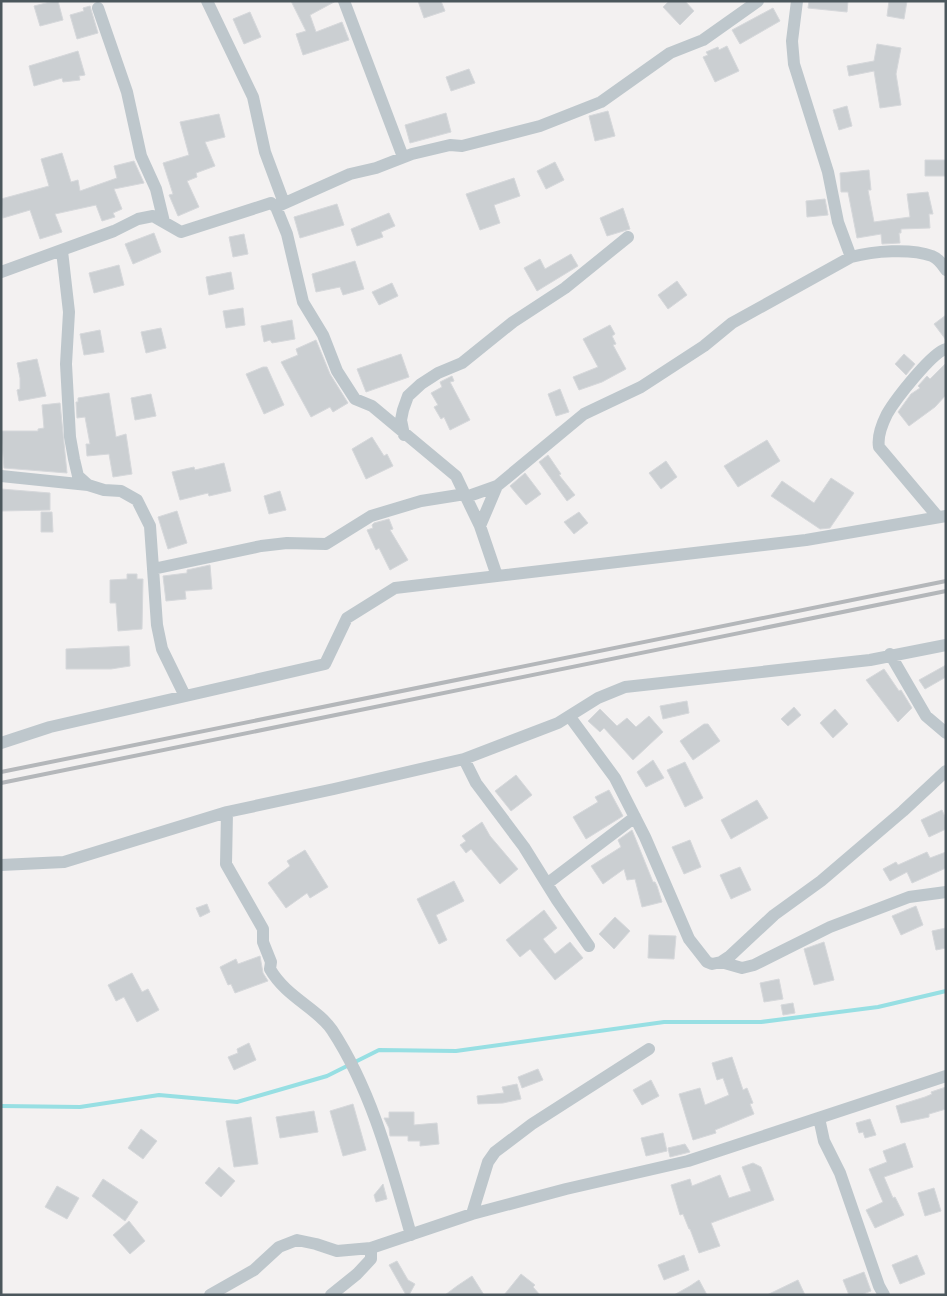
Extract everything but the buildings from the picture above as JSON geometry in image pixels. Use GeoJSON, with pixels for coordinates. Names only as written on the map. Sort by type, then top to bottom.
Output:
{"type":"FeatureCollection","features":[{"type":"Feature","properties":{"kind":"street"},"geometry":{"type":"LineString","coordinates":[[207,1],[253,97],[303,302],[323,335],[337,371],[355,399],[372,406],[404,435],[456,476],[480,526],[497,576]]}},
{"type":"Feature","properties":{"kind":"street"},"geometry":{"type":"LineString","coordinates":[[344,1],[403,157]]}},
{"type":"Feature","properties":{"kind":"street"},"geometry":{"type":"LineString","coordinates":[[1,272],[114,231],[138,218],[153,216],[173,230],[181,232],[266,203],[280,205],[350,174],[376,168],[403,157],[450,145],[462,146],[540,126],[602,102],[670,53],[703,40],[758,1]]}},
{"type":"Feature","properties":{"kind":"street"},"geometry":{"type":"LineString","coordinates":[[797,1],[792,41],[794,64],[828,172],[838,222],[851,257]]}},
{"type":"Feature","properties":{"kind":"street"},"geometry":{"type":"LineString","coordinates":[[98,8],[127,92],[141,156],[156,189],[164,222]]}},
{"type":"Feature","properties":{"kind":"street"},"geometry":{"type":"LineString","coordinates":[[404,435],[401,420],[403,410],[408,396],[421,384],[438,373],[462,362],[513,322],[565,288],[628,237]]}},
{"type":"Feature","properties":{"kind":"street"},"geometry":{"type":"LineString","coordinates":[[62,251],[69,312],[66,364],[70,437],[78,476],[88,485]]}},
{"type":"Feature","properties":{"kind":"street"},"geometry":{"type":"LineString","coordinates":[[153,569],[261,546],[287,543],[326,544],[372,516],[421,501],[465,495],[496,486],[584,414],[641,387],[704,346],[732,323],[851,257],[870,252],[919,253],[933,256],[946,270]]}},
{"type":"Feature","properties":{"kind":"street"},"geometry":{"type":"LineString","coordinates":[[942,516],[879,447],[877,439],[887,414],[899,398],[929,360],[940,351],[946,349]]}},
{"type":"Feature","properties":{"kind":"street"},"geometry":{"type":"LineString","coordinates":[[1,476],[88,485],[104,490],[121,491],[137,500],[150,526],[157,625],[162,649],[185,696]]}},
{"type":"Feature","properties":{"kind":"street"},"geometry":{"type":"LineString","coordinates":[[480,526],[496,486]]}},
{"type":"Feature","properties":{"kind":"street"},"geometry":{"type":"LineString","coordinates":[[1,743],[50,727],[325,664],[347,618],[395,588],[806,540],[942,516]]}},
{"type":"Feature","properties":{"kind":"street"},"geometry":{"type":"LineString","coordinates":[[1,864],[64,862],[227,812],[334,790],[464,759],[570,717],[598,698],[625,687],[860,661],[946,645]]}},
{"type":"Feature","properties":{"kind":"street"},"geometry":{"type":"LineString","coordinates":[[890,654],[926,716],[946,732]]}},
{"type":"Feature","properties":{"kind":"street"},"geometry":{"type":"LineString","coordinates":[[570,717],[615,778],[689,939],[707,962],[720,962],[742,968],[754,965],[830,927],[900,900],[946,892]]}},
{"type":"Feature","properties":{"kind":"street"},"geometry":{"type":"LineString","coordinates":[[464,759],[476,783],[520,841],[548,883],[556,900],[589,946]]}},
{"type":"Feature","properties":{"kind":"street"},"geometry":{"type":"LineString","coordinates":[[720,962],[774,915],[828,875],[903,811],[946,771]]}},
{"type":"Feature","properties":{"kind":"street"},"geometry":{"type":"LineString","coordinates":[[227,812],[226,864],[263,929],[263,942],[271,962],[270,969],[277,981],[291,996],[330,1028],[344,1051],[366,1097],[387,1151],[411,1235]]}},
{"type":"Feature","properties":{"kind":"street"},"geometry":{"type":"LineString","coordinates":[[548,883],[634,817]]}},
{"type":"Feature","properties":{"kind":"street"},"geometry":{"type":"LineString","coordinates":[[472,1214],[488,1162],[495,1152],[532,1124],[649,1049]]}},
{"type":"Feature","properties":{"kind":"street"},"geometry":{"type":"LineString","coordinates":[[210,1295],[254,1270],[279,1248],[297,1240],[337,1251],[372,1248],[472,1214],[566,1189],[688,1161],[946,1076]]}},
{"type":"Feature","properties":{"kind":"street"},"geometry":{"type":"LineString","coordinates":[[819,1118],[824,1140],[840,1173],[879,1286],[884,1295]]}},
{"type":"Feature","properties":{"kind":"street"},"geometry":{"type":"LineString","coordinates":[[331,1295],[357,1274],[371,1259],[372,1248]]}},
{"type":"Feature","properties":{"kind":"waterway"},"geometry":{"type":"LineString","coordinates":[[1,1106],[80,1107],[159,1095],[237,1102],[327,1076],[379,1050],[456,1051],[664,1022],[761,1022],[878,1007],[946,991]]}},
{"type":"Feature","properties":{"kind":"railway"},"geometry":{"type":"LineString","coordinates":[[1,772],[946,581]]}},
{"type":"Feature","properties":{"kind":"railway"},"geometry":{"type":"LineString","coordinates":[[1,783],[946,591]]}}]}
